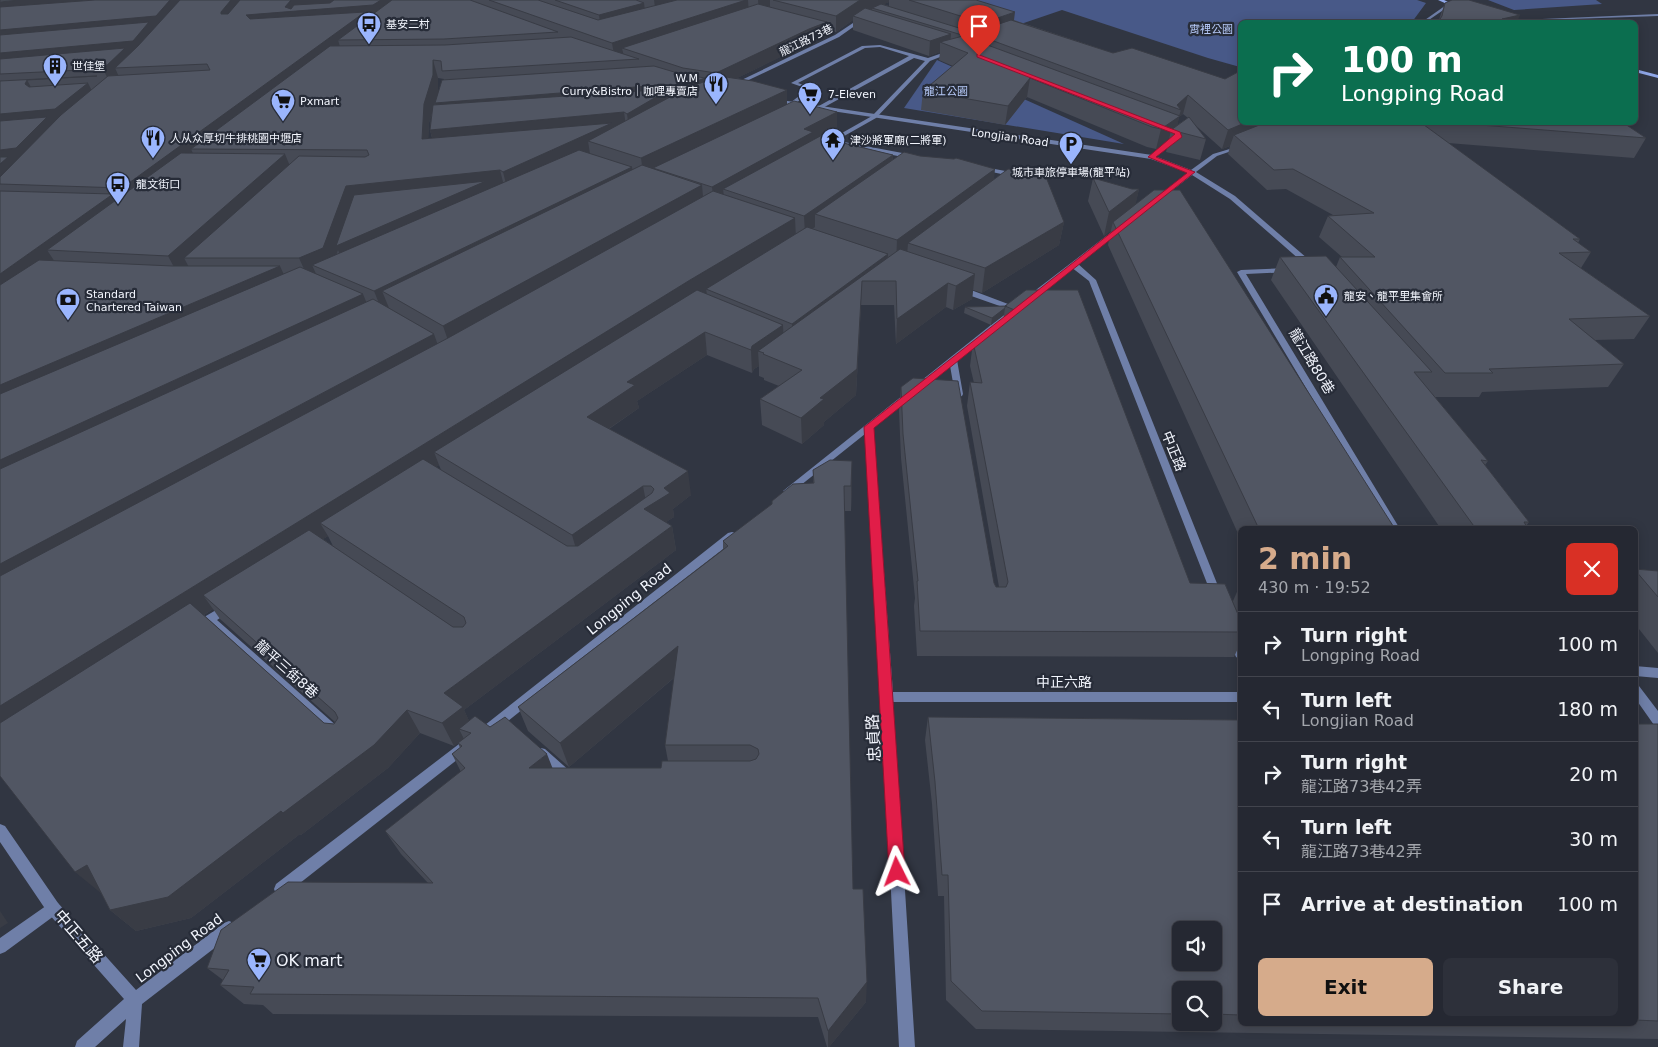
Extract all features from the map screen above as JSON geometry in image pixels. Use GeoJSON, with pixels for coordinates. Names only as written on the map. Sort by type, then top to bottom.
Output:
{"type":"FeatureCollection","features":[{"type":"Feature","properties":{"kind":"street"},"geometry":{"type":"LineString","coordinates":[[1440,0],[1464,10]]}},
{"type":"Feature","properties":{"kind":"street"},"geometry":{"type":"LineString","coordinates":[[1444,0],[1450,4]]}},
{"type":"Feature","properties":{"kind":"street"},"geometry":{"type":"LineString","coordinates":[[1427,20],[1450,4]]}},
{"type":"Feature","properties":{"kind":"street"},"geometry":{"type":"LineString","coordinates":[[1544,19],[1658,15]]}},
{"type":"Feature","properties":{"kind":"street","name":"龍江路73巷"},"geometry":{"type":"LineString","coordinates":[[727,88],[837,36],[863,18],[871,18]]}},
{"type":"Feature","properties":{"kind":"street"},"geometry":{"type":"LineString","coordinates":[[828,34],[837,36]]}},
{"type":"Feature","properties":{"kind":"street"},"geometry":{"type":"LineString","coordinates":[[792,104],[812,89],[794,83],[864,47],[880,46],[928,60]]}},
{"type":"Feature","properties":{"kind":"street"},"geometry":{"type":"LineString","coordinates":[[822,146],[874,117],[928,60],[961,48],[952,46]]}},
{"type":"Feature","properties":{"kind":"street"},"geometry":{"type":"LineString","coordinates":[[819,108],[913,56]]}},
{"type":"Feature","properties":{"kind":"street"},"geometry":{"type":"LineString","coordinates":[[1638,71],[1658,77]]}},
{"type":"Feature","properties":{"kind":"street","name":"Longjian Road"},"geometry":{"type":"LineString","coordinates":[[764,100],[1152,157],[1192,172],[1231,197],[1306,269]]}},
{"type":"Feature","properties":{"kind":"street"},"geometry":{"type":"LineString","coordinates":[[788,114],[805,106]]}},
{"type":"Feature","properties":{"kind":"street"},"geometry":{"type":"LineString","coordinates":[[1152,157],[1180,136],[1178,133]]}},
{"type":"Feature","properties":{"kind":"street"},"geometry":{"type":"LineString","coordinates":[[831,142],[915,161]]}},
{"type":"Feature","properties":{"kind":"street"},"geometry":{"type":"LineString","coordinates":[[1152,203],[1215,155],[1251,142]]}},
{"type":"Feature","properties":{"kind":"street"},"geometry":{"type":"LineString","coordinates":[[975,168],[1020,176],[1012,181]]}},
{"type":"Feature","properties":{"kind":"street"},"geometry":{"type":"LineString","coordinates":[[775,501],[1129,222]]}},
{"type":"Feature","properties":{"kind":"street","name":"中正路"},"geometry":{"type":"LineString","coordinates":[[1074,265],[1092,280],[1222,608]]}},
{"type":"Feature","properties":{"kind":"street","name":"龍江路80巷"},"geometry":{"type":"LineString","coordinates":[[1306,269],[1241,272],[1393,526]]}},
{"type":"Feature","properties":{"kind":"street"},"geometry":{"type":"LineString","coordinates":[[953,286],[1017,309]]}},
{"type":"Feature","properties":{"kind":"street"},"geometry":{"type":"LineString","coordinates":[[952,360],[961,408]]}},
{"type":"Feature","properties":{"kind":"street","name":"忠貞路"},"geometry":{"type":"LineString","coordinates":[[869,427],[907,1047]]}},
{"type":"Feature","properties":{"kind":"street","name":"Longping Road"},"geometry":{"type":"LineString","coordinates":[[268,898],[475,740],[506,722],[744,526]]}},
{"type":"Feature","properties":{"kind":"street"},"geometry":{"type":"LineString","coordinates":[[192,630],[234,603]]}},
{"type":"Feature","properties":{"kind":"street","name":"龍平三街8巷"},"geometry":{"type":"LineString","coordinates":[[209,618],[345,741]]}},
{"type":"Feature","properties":{"kind":"street"},"geometry":{"type":"LineString","coordinates":[[1229,627],[1238,649]]}},
{"type":"Feature","properties":{"kind":"street"},"geometry":{"type":"LineString","coordinates":[[1638,671],[1658,673]]}},
{"type":"Feature","properties":{"kind":"street"},"geometry":{"type":"LineString","coordinates":[[1638,693],[1658,721]]}},
{"type":"Feature","properties":{"kind":"street","name":"中正六路"},"geometry":{"type":"LineString","coordinates":[[887,697],[1238,697]]}},
{"type":"Feature","properties":{"kind":"street"},"geometry":{"type":"LineString","coordinates":[[1638,707],[1648,708]]}},
{"type":"Feature","properties":{"kind":"street"},"geometry":{"type":"LineString","coordinates":[[531,745],[568,778],[578,778]]}},
{"type":"Feature","properties":{"kind":"street","name":"中正五路"},"geometry":{"type":"LineString","coordinates":[[0,830],[53,908],[135,1000]]}},
{"type":"Feature","properties":{"kind":"street"},"geometry":{"type":"LineString","coordinates":[[0,947],[53,908]]}},
{"type":"Feature","properties":{"kind":"street","name":"Longping Road"},"geometry":{"type":"LineString","coordinates":[[83,1047],[135,1000],[237,922]]}},
{"type":"Feature","properties":{"kind":"street"},"geometry":{"type":"LineString","coordinates":[[131,1047],[135,1000]]}},
{"type":"Feature","properties":{"kind":"green space","name":"霄裡公園"},"geometry":{"type":"Polygon","coordinates":[[[941,0],[1417,0],[1426,3],[1413,20],[1238,20],[1238,66],[1062,10],[1018,25],[941,0]]]}},
{"type":"Feature","properties":{"kind":"green space"},"geometry":{"type":"Polygon","coordinates":[[[1488,0],[1596,0],[1602,4],[1514,10],[1488,0]]]}},
{"type":"Feature","properties":{"kind":"green space","name":"龍江公園"},"geometry":{"type":"Polygon","coordinates":[[[937,60],[1124,144],[904,108],[937,60]]]}},
{"type":"Feature","properties":{"kind":"building"},"geometry":{"type":"Polygon","coordinates":[[[0,0],[20,0],[0,2],[0,0]]]}},
{"type":"Feature","properties":{"kind":"building"},"geometry":{"type":"Polygon","coordinates":[[[95,0],[170,0],[156,16],[0,30],[0,7],[95,0]]]}},
{"type":"Feature","properties":{"kind":"building"},"geometry":{"type":"Polygon","coordinates":[[[180,0],[231,0],[221,12],[221,14],[228,14],[240,0],[291,0],[285,7],[291,9],[294,5],[330,3],[334,0],[381,0],[373,5],[246,15],[250,19],[365,12],[122,188],[0,184],[0,177],[61,115],[108,76],[210,70],[207,64],[115,68],[180,0]]]}},
{"type":"Feature","properties":{"kind":"building"},"geometry":{"type":"Polygon","coordinates":[[[392,0],[470,0],[558,32],[444,39],[338,40],[392,0]]]}},
{"type":"Feature","properties":{"kind":"building"},"geometry":{"type":"Polygon","coordinates":[[[489,0],[538,0],[598,20],[677,0],[746,0],[612,43],[489,0]]]}},
{"type":"Feature","properties":{"kind":"building"},"geometry":{"type":"Polygon","coordinates":[[[555,0],[636,0],[644,3],[599,15],[555,0]]]}},
{"type":"Feature","properties":{"kind":"building"},"geometry":{"type":"Polygon","coordinates":[[[773,0],[860,0],[836,16],[773,0]]]}},
{"type":"Feature","properties":{"kind":"building"},"geometry":{"type":"Polygon","coordinates":[[[909,0],[976,0],[1015,12],[983,23],[909,0]]]}},
{"type":"Feature","properties":{"kind":"building"},"geometry":{"type":"Polygon","coordinates":[[[1452,0],[1469,0],[1520,15],[1502,19],[1506,20],[1439,20],[1445,3],[1452,0]]]}},
{"type":"Feature","properties":{"kind":"building"},"geometry":{"type":"Polygon","coordinates":[[[758,4],[827,22],[716,73],[683,68],[622,48],[758,4]]]}},
{"type":"Feature","properties":{"kind":"building"},"geometry":{"type":"Polygon","coordinates":[[[881,4],[972,32],[962,35],[872,8],[881,4]]]}},
{"type":"Feature","properties":{"kind":"building"},"geometry":{"type":"Polygon","coordinates":[[[865,8],[951,34],[930,41],[853,16],[865,8]]]}},
{"type":"Feature","properties":{"kind":"building"},"geometry":{"type":"Polygon","coordinates":[[[1011,20],[1113,53],[1132,48],[1225,79],[1238,72],[1238,125],[1240,125],[1228,130],[1188,95],[1177,105],[1181,110],[972,33],[1011,20]]]}},
{"type":"Feature","properties":{"kind":"building"},"geometry":{"type":"Polygon","coordinates":[[[149,22],[133,41],[0,53],[0,35],[149,22]]]}},
{"type":"Feature","properties":{"kind":"building"},"geometry":{"type":"Polygon","coordinates":[[[963,36],[1180,116],[1161,129],[1152,127],[1030,78],[1008,106],[923,91],[968,53],[940,42],[963,36]]]}},
{"type":"Feature","properties":{"kind":"building"},"geometry":{"type":"Polygon","coordinates":[[[571,37],[639,59],[442,71],[441,61],[433,60],[433,75],[424,104],[422,139],[612,123],[503,172],[500,170],[346,186],[323,248],[299,258],[184,258],[299,156],[365,157],[369,155],[367,150],[191,149],[330,46],[445,45],[571,37]]]}},
{"type":"Feature","properties":{"kind":"building"},"geometry":{"type":"Polygon","coordinates":[[[125,48],[103,69],[0,74],[0,59],[125,48]]]}},
{"type":"Feature","properties":{"kind":"building"},"geometry":{"type":"Polygon","coordinates":[[[654,66],[681,74],[705,78],[681,87],[660,85],[435,103],[442,80],[654,66]]]}},
{"type":"Feature","properties":{"kind":"building"},"geometry":{"type":"Polygon","coordinates":[[[97,76],[27,80],[25,84],[29,87],[88,83],[55,109],[0,114],[0,81],[97,76]]]}},
{"type":"Feature","properties":{"kind":"building"},"geometry":{"type":"Polygon","coordinates":[[[719,76],[753,81],[787,90],[641,158],[588,141],[685,89],[719,76]]]}},
{"type":"Feature","properties":{"kind":"building"},"geometry":{"type":"Polygon","coordinates":[[[670,89],[627,114],[624,112],[430,130],[433,105],[670,89]]]}},
{"type":"Feature","properties":{"kind":"building"},"geometry":{"type":"Polygon","coordinates":[[[794,101],[837,112],[804,129],[813,132],[712,187],[653,168],[794,101]]]}},
{"type":"Feature","properties":{"kind":"building"},"geometry":{"type":"Polygon","coordinates":[[[47,117],[16,148],[0,150],[0,121],[47,117]]]}},
{"type":"Feature","properties":{"kind":"building"},"geometry":{"type":"Polygon","coordinates":[[[1189,117],[1206,139],[1171,130],[1189,117]]]}},
{"type":"Feature","properties":{"kind":"building"},"geometry":{"type":"Polygon","coordinates":[[[1259,125],[1424,125],[1580,239],[1573,239],[1591,252],[1559,253],[1650,316],[1569,319],[1624,364],[1489,369],[1493,373],[1445,373],[1340,257],[1375,257],[1328,216],[1374,213],[1293,169],[1274,170],[1234,135],[1259,125]]]}},
{"type":"Feature","properties":{"kind":"building"},"geometry":{"type":"Polygon","coordinates":[[[1480,125],[1626,125],[1646,138],[1480,125]]]}},
{"type":"Feature","properties":{"kind":"building"},"geometry":{"type":"Polygon","coordinates":[[[824,134],[840,138],[835,141],[893,155],[804,216],[723,189],[824,134]]]}},
{"type":"Feature","properties":{"kind":"building"},"geometry":{"type":"Polygon","coordinates":[[[579,150],[632,167],[374,291],[312,265],[579,150]]]}},
{"type":"Feature","properties":{"kind":"building"},"geometry":{"type":"Polygon","coordinates":[[[904,152],[920,156],[956,158],[995,169],[897,240],[815,214],[904,152]]]}},
{"type":"Feature","properties":{"kind":"building"},"geometry":{"type":"Polygon","coordinates":[[[181,153],[285,154],[168,256],[47,250],[181,153]]]}},
{"type":"Feature","properties":{"kind":"building"},"geometry":{"type":"Polygon","coordinates":[[[0,157],[8,157],[0,164],[0,157]]]}},
{"type":"Feature","properties":{"kind":"building"},"geometry":{"type":"Polygon","coordinates":[[[642,165],[702,185],[443,326],[382,291],[642,165]]]}},
{"type":"Feature","properties":{"kind":"building"},"geometry":{"type":"Polygon","coordinates":[[[1008,169],[1044,172],[1064,222],[985,268],[908,243],[1008,169]]]}},
{"type":"Feature","properties":{"kind":"building"},"geometry":{"type":"Polygon","coordinates":[[[1093,178],[1132,189],[1139,189],[1109,212],[1093,178]]]}},
{"type":"Feature","properties":{"kind":"building"},"geometry":{"type":"Polygon","coordinates":[[[486,181],[336,246],[354,195],[486,181]]]}},
{"type":"Feature","properties":{"kind":"building"},"geometry":{"type":"Polygon","coordinates":[[[1154,190],[1180,190],[1393,526],[1258,526],[1113,222],[1154,190]]]}},
{"type":"Feature","properties":{"kind":"building"},"geometry":{"type":"Polygon","coordinates":[[[0,191],[113,194],[0,274],[0,191]]]}},
{"type":"Feature","properties":{"kind":"building"},"geometry":{"type":"Polygon","coordinates":[[[713,191],[795,218],[690,280],[0,706],[0,576],[448,338],[713,191]]]}},
{"type":"Feature","properties":{"kind":"building"},"geometry":{"type":"Polygon","coordinates":[[[807,227],[888,254],[792,324],[706,289],[807,227]]]}},
{"type":"Feature","properties":{"kind":"building"},"geometry":{"type":"Polygon","coordinates":[[[900,249],[975,274],[956,286],[948,283],[897,319],[896,281],[862,281],[857,369],[820,398],[824,399],[801,418],[760,399],[802,370],[758,351],[900,249]]]}},
{"type":"Feature","properties":{"kind":"building"},"geometry":{"type":"Polygon","coordinates":[[[1326,256],[1432,372],[1414,372],[1488,461],[1481,460],[1529,522],[1524,522],[1526,526],[1474,526],[1280,257],[1326,256]]]}},
{"type":"Feature","properties":{"kind":"building"},"geometry":{"type":"Polygon","coordinates":[[[39,260],[172,266],[280,266],[0,385],[0,285],[39,260]]]}},
{"type":"Feature","properties":{"kind":"building"},"geometry":{"type":"Polygon","coordinates":[[[300,267],[363,294],[0,460],[0,394],[300,267]]]}},
{"type":"Feature","properties":{"kind":"building"},"geometry":{"type":"Polygon","coordinates":[[[697,290],[783,325],[752,346],[751,350],[705,332],[627,382],[635,385],[587,417],[688,471],[664,488],[670,493],[644,509],[672,526],[444,693],[463,707],[442,723],[407,710],[374,745],[283,813],[281,811],[168,897],[110,910],[87,865],[75,872],[0,776],[0,723],[190,603],[324,723],[334,724],[338,718],[335,712],[203,595],[309,530],[453,627],[463,627],[466,623],[464,617],[320,523],[423,459],[567,546],[578,546],[652,493],[654,489],[651,486],[643,486],[572,535],[434,452],[697,290]]]}},
{"type":"Feature","properties":{"kind":"building"},"geometry":{"type":"Polygon","coordinates":[[[1026,290],[1078,290],[1190,583],[1225,584],[1238,614],[1238,632],[920,631],[918,581],[903,434],[901,387],[913,378],[958,381],[994,583],[996,587],[1006,587],[1008,582],[970,382],[982,383],[973,342],[1017,311],[1005,306],[1026,290]]]}},
{"type":"Feature","properties":{"kind":"building"},"geometry":{"type":"Polygon","coordinates":[[[373,299],[434,334],[0,564],[0,469],[373,299]]]}},
{"type":"Feature","properties":{"kind":"building"},"geometry":{"type":"Polygon","coordinates":[[[1005,306],[992,318],[965,307],[1005,306]]]}},
{"type":"Feature","properties":{"kind":"building"},"geometry":{"type":"Polygon","coordinates":[[[830,460],[852,461],[851,486],[844,486],[853,889],[863,889],[867,982],[828,1031],[818,998],[250,994],[254,987],[220,985],[229,970],[207,968],[221,930],[288,882],[433,883],[385,831],[465,768],[452,754],[462,746],[458,743],[471,733],[459,729],[475,716],[490,727],[505,717],[547,754],[529,768],[661,768],[662,761],[750,761],[756,759],[759,754],[758,749],[750,745],[665,745],[678,646],[560,743],[518,707],[728,546],[723,541],[772,504],[772,501],[793,484],[814,483],[813,470],[830,460]]]}},
{"type":"Feature","properties":{"kind":"building"},"geometry":{"type":"Polygon","coordinates":[[[1638,569],[1658,571],[1658,597],[1638,574],[1638,569]]]}},
{"type":"Feature","properties":{"kind":"building"},"geometry":{"type":"Polygon","coordinates":[[[928,717],[1238,720],[1238,1015],[1222,1014],[1222,981],[1172,981],[1172,1014],[982,1011],[951,981],[948,875],[942,875],[928,717]]]}},
{"type":"Feature","properties":{"kind":"building"},"geometry":{"type":"Polygon","coordinates":[[[1638,724],[1658,724],[1658,1021],[1638,1020],[1638,724]]]}},
{"type":"Feature","properties":{"kind":"place","name":"基安二村"},"geometry":{"type":"Point","coordinates":[369,45]}},
{"type":"Feature","properties":{"kind":"place","name":"世佳堡"},"geometry":{"type":"Point","coordinates":[55,87]}},
{"type":"Feature","properties":{"kind":"place","name":"W.M Curry&Bistro｜咖哩專賣店"},"geometry":{"type":"Point","coordinates":[716,105]}},
{"type":"Feature","properties":{"kind":"place","name":"7-Eleven"},"geometry":{"type":"Point","coordinates":[810,115]}},
{"type":"Feature","properties":{"kind":"place","name":"Pxmart"},"geometry":{"type":"Point","coordinates":[283,122]}},
{"type":"Feature","properties":{"kind":"place","name":"人从众厚切牛排桃園中壢店"},"geometry":{"type":"Point","coordinates":[153,159]}},
{"type":"Feature","properties":{"kind":"place","name":"津沙將軍廟(二將軍)"},"geometry":{"type":"Point","coordinates":[833,161]}},
{"type":"Feature","properties":{"kind":"place","name":"城市車旅停車場(龍平站)"},"geometry":{"type":"Point","coordinates":[1071,165]}},
{"type":"Feature","properties":{"kind":"place","name":"龍文街口"},"geometry":{"type":"Point","coordinates":[118,205]}},
{"type":"Feature","properties":{"kind":"place","name":"龍安、龍平里集會所"},"geometry":{"type":"Point","coordinates":[1326,317]}},
{"type":"Feature","properties":{"kind":"place","name":"Standard Chartered Taiwan"},"geometry":{"type":"Point","coordinates":[68,321]}},
{"type":"Feature","properties":{"kind":"place","name":"OK mart"},"geometry":{"type":"Point","coordinates":[259,981]}},
{"type":"Feature","properties":{"kind":"route"},"geometry":{"type":"LineString","coordinates":[[897,872],[869,427],[1192,172],[1152,157],[1180,136],[1178,133],[979,56]]}}]}
